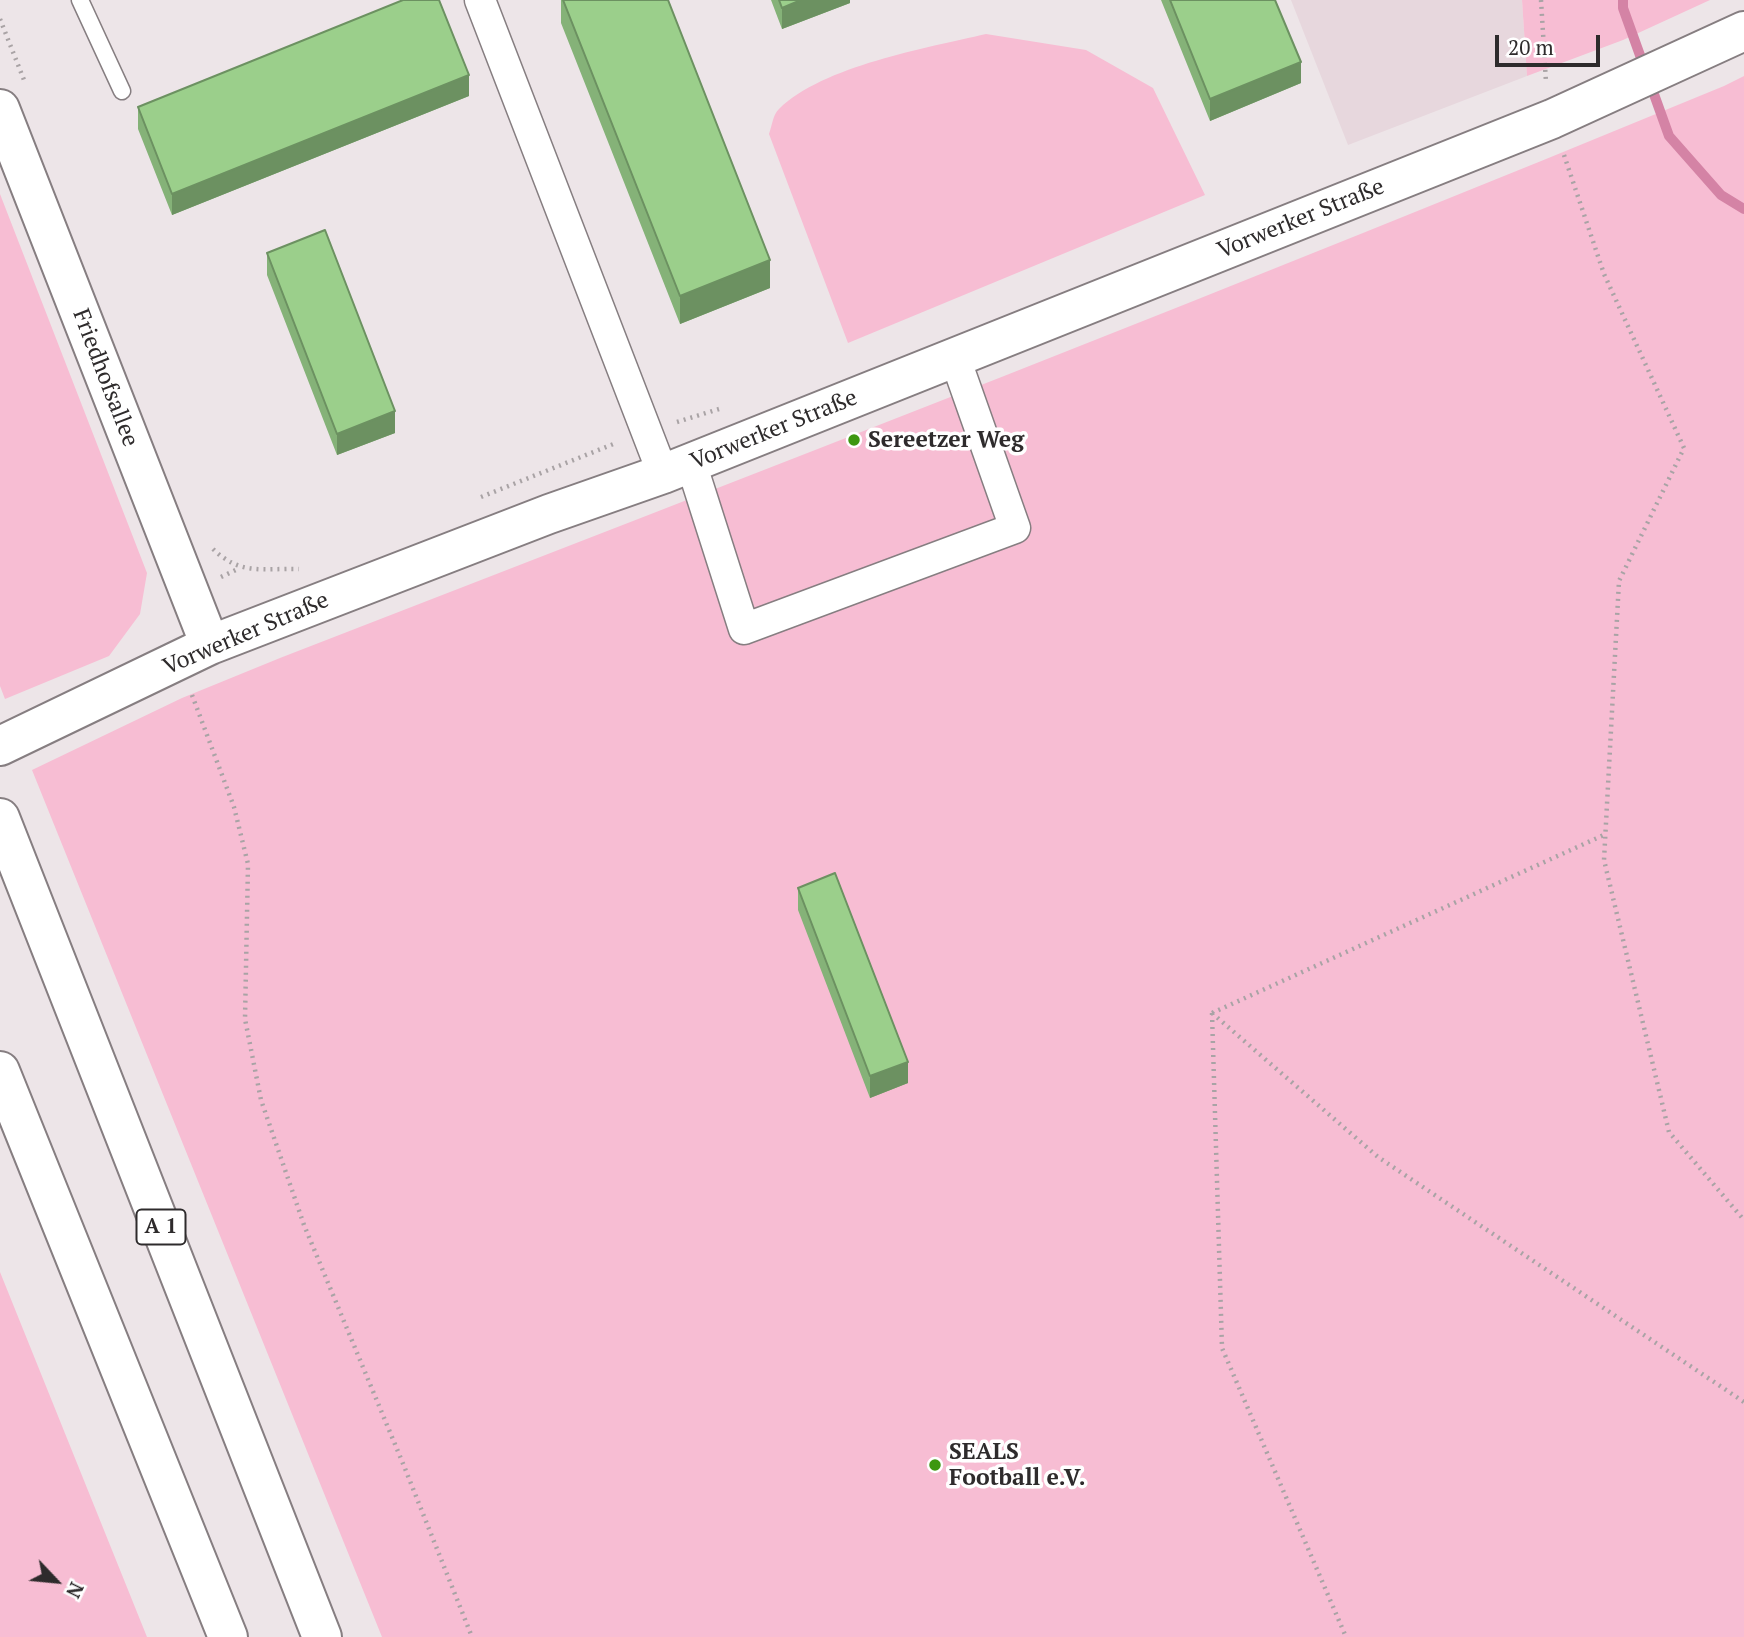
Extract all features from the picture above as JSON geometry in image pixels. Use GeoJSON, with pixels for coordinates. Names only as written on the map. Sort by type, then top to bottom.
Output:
{"type":"FeatureCollection","features":[{"type":"Feature","properties":{"kind":"main road","name":"Vorwerker Straße"},"geometry":{"type":"LineString","coordinates":[[0,746],[195,653],[549,514],[677,468],[1552,119],[1744,31]]}},
{"type":"Feature","properties":{"kind":"main road","name":"Friedhofsallee"},"geometry":{"type":"LineString","coordinates":[[0,109],[195,653]]}},
{"type":"Feature","properties":{"kind":"main road","name":"A 1"},"geometry":{"type":"LineString","coordinates":[[0,818],[322,1637]]}},
{"type":"Feature","properties":{"kind":"main road"},"geometry":{"type":"LineString","coordinates":[[0,1071],[228,1637]]}},
{"type":"Feature","properties":{"kind":"street"},"geometry":{"type":"LineString","coordinates":[[480,0],[744,629],[1015,528],[955,358]]}},
{"type":"Feature","properties":{"kind":"lane"},"geometry":{"type":"LineString","coordinates":[[80,0],[122,91]]}},
{"type":"Feature","properties":{"kind":"path"},"geometry":{"type":"LineString","coordinates":[[1541,0],[1546,83],[1552,119],[1604,274],[1684,448],[1619,581],[1604,860],[1669,1132],[1744,1220]]}},
{"type":"Feature","properties":{"kind":"path"},"geometry":{"type":"LineString","coordinates":[[195,653],[248,864],[246,1019],[261,1100],[303,1225],[400,1454],[472,1637]]}},
{"type":"Feature","properties":{"kind":"path"},"geometry":{"type":"LineString","coordinates":[[1212,1013],[1606,834]]}},
{"type":"Feature","properties":{"kind":"path"},"geometry":{"type":"LineString","coordinates":[[1212,1013],[1378,1157],[1744,1402]]}},
{"type":"Feature","properties":{"kind":"path"},"geometry":{"type":"LineString","coordinates":[[1212,1013],[1222,1348],[1346,1637]]}},
{"type":"Feature","properties":{"kind":"shaded area"},"geometry":{"type":"Polygon","coordinates":[[[1291,0],[1522,0],[1527,76],[1348,145],[1291,0]]]}},
{"type":"Feature","properties":{"kind":"shaded area"},"geometry":{"type":"Polygon","coordinates":[[[1522,0],[1710,0],[1623,40],[1527,76],[1522,0]]]}},
{"type":"Feature","properties":{"kind":"shaded area"},"geometry":{"type":"Polygon","coordinates":[[[986,34],[1086,50],[1153,88],[1205,195],[848,343],[769,134],[775,114],[798,94],[848,70],[986,34]]]}},
{"type":"Feature","properties":{"kind":"shaded area"},"geometry":{"type":"Polygon","coordinates":[[[1744,76],[1744,1637],[382,1637],[32,770],[182,698],[280,658],[1184,305],[1744,76]]]}},
{"type":"Feature","properties":{"kind":"shaded area"},"geometry":{"type":"Polygon","coordinates":[[[0,194],[147,573],[140,614],[109,656],[5,699],[0,686],[0,194]]]}},
{"type":"Feature","properties":{"kind":"shaded area"},"geometry":{"type":"Polygon","coordinates":[[[0,1272],[147,1637],[0,1637],[0,1272]]]}},
{"type":"Feature","properties":{"kind":"building"},"geometry":{"type":"Polygon","coordinates":[[[403,0],[439,0],[469,75],[172,194],[138,107],[403,0]]]}},
{"type":"Feature","properties":{"kind":"building"},"geometry":{"type":"Polygon","coordinates":[[[563,0],[668,0],[770,260],[680,296],[563,0]]]}},
{"type":"Feature","properties":{"kind":"building"},"geometry":{"type":"Polygon","coordinates":[[[779,0],[801,0],[782,8],[779,0]]]}},
{"type":"Feature","properties":{"kind":"building"},"geometry":{"type":"Polygon","coordinates":[[[1170,0],[1275,0],[1301,62],[1210,99],[1170,0]]]}},
{"type":"Feature","properties":{"kind":"building"},"geometry":{"type":"Polygon","coordinates":[[[325,230],[395,411],[337,434],[267,253],[325,230]]]}},
{"type":"Feature","properties":{"kind":"building"},"geometry":{"type":"Polygon","coordinates":[[[835,873],[908,1062],[870,1076],[798,888],[835,873]]]}},
{"type":"Feature","properties":{"kind":"waterway"},"geometry":{"type":"LineString","coordinates":[[1623,0],[1623,8],[1669,136],[1721,195],[1744,209]]}},
{"type":"Feature","properties":{"kind":"place","name":"Sereetzer Weg"},"geometry":{"type":"Point","coordinates":[854,440]}},
{"type":"Feature","properties":{"kind":"place","name":"SEALS Football e.V."},"geometry":{"type":"Point","coordinates":[935,1465]}}]}
